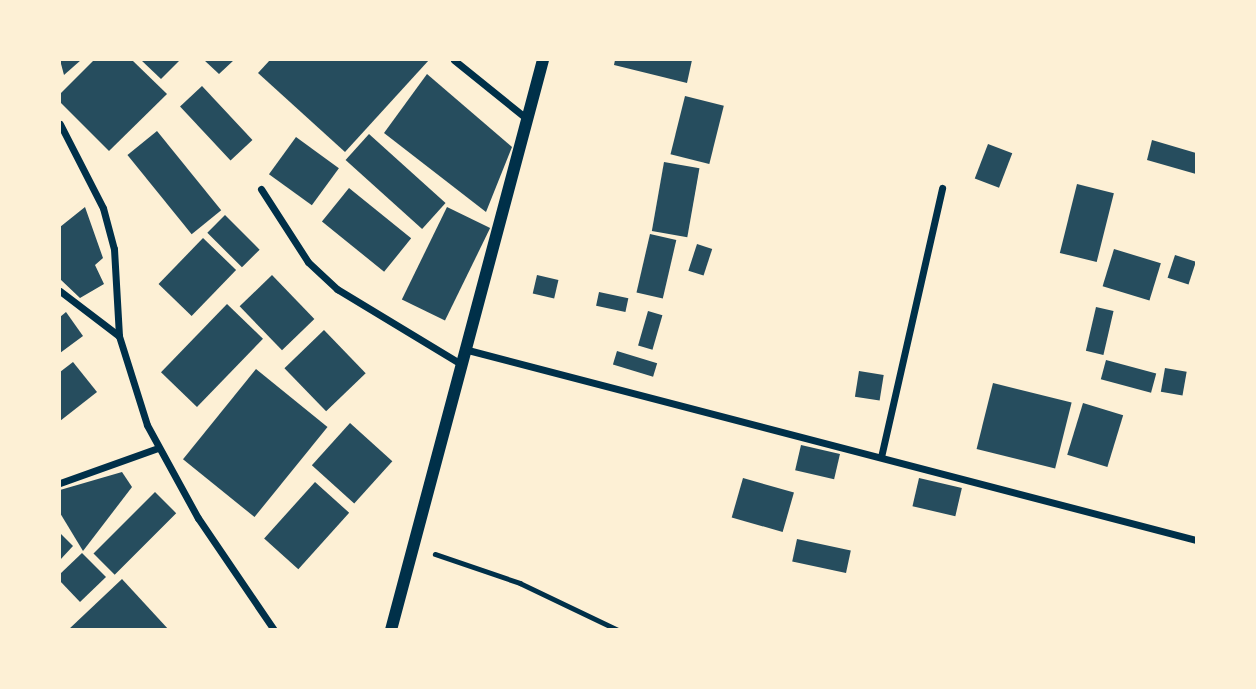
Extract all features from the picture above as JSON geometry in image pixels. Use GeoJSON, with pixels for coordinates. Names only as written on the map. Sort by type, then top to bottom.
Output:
{"type":"FeatureCollection","features":[{"type":"Feature","properties":{"kind":"street"},"geometry":{"type":"LineString","coordinates":[[454,60],[527,119]]}},
{"type":"Feature","properties":{"kind":"street"},"geometry":{"type":"LineString","coordinates":[[391,629],[459,363],[543,60]]}},
{"type":"Feature","properties":{"kind":"street"},"geometry":{"type":"LineString","coordinates":[[60,124],[103,208],[114,249],[119,336],[135,395],[158,448],[198,518],[274,629]]}},
{"type":"Feature","properties":{"kind":"street"},"geometry":{"type":"LineString","coordinates":[[881,457],[942,188]]}},
{"type":"Feature","properties":{"kind":"street"},"geometry":{"type":"LineString","coordinates":[[261,189],[308,262],[337,289],[459,363]]}},
{"type":"Feature","properties":{"kind":"street"},"geometry":{"type":"LineString","coordinates":[[60,292],[119,336]]}},
{"type":"Feature","properties":{"kind":"street"},"geometry":{"type":"LineString","coordinates":[[463,349],[1196,540]]}},
{"type":"Feature","properties":{"kind":"street"},"geometry":{"type":"LineString","coordinates":[[60,483],[158,448]]}},
{"type":"Feature","properties":{"kind":"path"},"geometry":{"type":"LineString","coordinates":[[413,546],[520,583],[618,629]]}},
{"type":"Feature","properties":{"kind":"building"},"geometry":{"type":"Polygon","coordinates":[[[60,60],[81,60],[64,75],[60,60]]]}},
{"type":"Feature","properties":{"kind":"building"},"geometry":{"type":"Polygon","coordinates":[[[94,60],[132,60],[167,94],[109,151],[60,102],[60,94],[94,60]]]}},
{"type":"Feature","properties":{"kind":"building"},"geometry":{"type":"Polygon","coordinates":[[[141,60],[180,60],[161,79],[141,60]]]}},
{"type":"Feature","properties":{"kind":"building"},"geometry":{"type":"Polygon","coordinates":[[[204,60],[234,60],[219,74],[204,60]]]}},
{"type":"Feature","properties":{"kind":"building"},"geometry":{"type":"Polygon","coordinates":[[[270,60],[429,60],[345,152],[258,73],[270,60]]]}},
{"type":"Feature","properties":{"kind":"building"},"geometry":{"type":"Polygon","coordinates":[[[615,60],[692,60],[687,83],[614,65],[615,60]]]}},
{"type":"Feature","properties":{"kind":"building"},"geometry":{"type":"Polygon","coordinates":[[[427,74],[512,147],[486,212],[384,133],[427,74]]]}},
{"type":"Feature","properties":{"kind":"building"},"geometry":{"type":"Polygon","coordinates":[[[202,86],[252,140],[231,161],[180,106],[202,86]]]}},
{"type":"Feature","properties":{"kind":"building"},"geometry":{"type":"Polygon","coordinates":[[[685,96],[724,106],[709,164],[670,154],[685,96]]]}},
{"type":"Feature","properties":{"kind":"building"},"geometry":{"type":"Polygon","coordinates":[[[157,131],[221,210],[192,234],[127,155],[157,131]]]}},
{"type":"Feature","properties":{"kind":"building"},"geometry":{"type":"Polygon","coordinates":[[[369,134],[446,203],[422,229],[346,160],[369,134]]]}},
{"type":"Feature","properties":{"kind":"building"},"geometry":{"type":"Polygon","coordinates":[[[296,137],[339,168],[312,205],[269,174],[296,137]]]}},
{"type":"Feature","properties":{"kind":"building"},"geometry":{"type":"Polygon","coordinates":[[[1152,140],[1196,153],[1196,174],[1147,160],[1152,140]]]}},
{"type":"Feature","properties":{"kind":"building"},"geometry":{"type":"Polygon","coordinates":[[[988,144],[1012,153],[999,188],[975,179],[988,144]]]}},
{"type":"Feature","properties":{"kind":"building"},"geometry":{"type":"Polygon","coordinates":[[[664,162],[699,168],[687,237],[652,231],[664,162]]]}},
{"type":"Feature","properties":{"kind":"building"},"geometry":{"type":"Polygon","coordinates":[[[1077,184],[1114,193],[1097,262],[1060,253],[1077,184]]]}},
{"type":"Feature","properties":{"kind":"building"},"geometry":{"type":"Polygon","coordinates":[[[349,188],[411,238],[384,272],[322,221],[349,188]]]}},
{"type":"Feature","properties":{"kind":"building"},"geometry":{"type":"Polygon","coordinates":[[[85,207],[103,258],[95,265],[104,284],[80,298],[60,279],[60,227],[85,207]]]}},
{"type":"Feature","properties":{"kind":"building"},"geometry":{"type":"Polygon","coordinates":[[[447,207],[490,228],[445,321],[402,300],[447,207]]]}},
{"type":"Feature","properties":{"kind":"building"},"geometry":{"type":"Polygon","coordinates":[[[225,215],[260,250],[242,267],[207,233],[225,215]]]}},
{"type":"Feature","properties":{"kind":"building"},"geometry":{"type":"Polygon","coordinates":[[[650,234],[676,240],[663,299],[637,292],[650,234]]]}},
{"type":"Feature","properties":{"kind":"building"},"geometry":{"type":"Polygon","coordinates":[[[203,238],[236,270],[192,316],[159,284],[203,238]]]}},
{"type":"Feature","properties":{"kind":"building"},"geometry":{"type":"Polygon","coordinates":[[[697,244],[712,249],[704,276],[688,271],[697,244]]]}},
{"type":"Feature","properties":{"kind":"building"},"geometry":{"type":"Polygon","coordinates":[[[1114,249],[1161,263],[1149,301],[1103,286],[1114,249]]]}},
{"type":"Feature","properties":{"kind":"building"},"geometry":{"type":"Polygon","coordinates":[[[1175,255],[1196,262],[1189,285],[1168,278],[1175,255]]]}},
{"type":"Feature","properties":{"kind":"building"},"geometry":{"type":"Polygon","coordinates":[[[272,275],[314,319],[282,350],[240,306],[272,275]]]}},
{"type":"Feature","properties":{"kind":"building"},"geometry":{"type":"Polygon","coordinates":[[[537,275],[558,280],[554,298],[533,294],[537,275]]]}},
{"type":"Feature","properties":{"kind":"building"},"geometry":{"type":"Polygon","coordinates":[[[599,292],[628,298],[625,312],[596,306],[599,292]]]}},
{"type":"Feature","properties":{"kind":"building"},"geometry":{"type":"Polygon","coordinates":[[[227,304],[263,339],[197,407],[161,372],[227,304]]]}},
{"type":"Feature","properties":{"kind":"building"},"geometry":{"type":"Polygon","coordinates":[[[1096,307],[1114,311],[1103,355],[1086,351],[1096,307]]]}},
{"type":"Feature","properties":{"kind":"building"},"geometry":{"type":"Polygon","coordinates":[[[648,311],[662,315],[652,350],[638,346],[648,311]]]}},
{"type":"Feature","properties":{"kind":"building"},"geometry":{"type":"Polygon","coordinates":[[[66,312],[83,336],[60,353],[60,317],[66,312]]]}},
{"type":"Feature","properties":{"kind":"building"},"geometry":{"type":"Polygon","coordinates":[[[324,330],[366,373],[326,411],[284,368],[324,330]]]}},
{"type":"Feature","properties":{"kind":"building"},"geometry":{"type":"Polygon","coordinates":[[[617,351],[657,363],[653,377],[613,364],[617,351]]]}},
{"type":"Feature","properties":{"kind":"building"},"geometry":{"type":"Polygon","coordinates":[[[1106,360],[1156,373],[1151,393],[1101,379],[1106,360]]]}},
{"type":"Feature","properties":{"kind":"building"},"geometry":{"type":"Polygon","coordinates":[[[73,362],[97,392],[60,421],[60,372],[73,362]]]}},
{"type":"Feature","properties":{"kind":"building"},"geometry":{"type":"Polygon","coordinates":[[[1165,368],[1187,372],[1182,395],[1161,392],[1165,368]]]}},
{"type":"Feature","properties":{"kind":"building"},"geometry":{"type":"Polygon","coordinates":[[[256,369],[327,427],[254,517],[183,459],[256,369]]]}},
{"type":"Feature","properties":{"kind":"building"},"geometry":{"type":"Polygon","coordinates":[[[859,371],[884,375],[880,401],[855,397],[859,371]]]}},
{"type":"Feature","properties":{"kind":"building"},"geometry":{"type":"Polygon","coordinates":[[[993,383],[1072,403],[1055,469],[977,449],[993,383]]]}},
{"type":"Feature","properties":{"kind":"building"},"geometry":{"type":"Polygon","coordinates":[[[1083,403],[1123,415],[1107,467],[1067,455],[1083,403]]]}},
{"type":"Feature","properties":{"kind":"building"},"geometry":{"type":"Polygon","coordinates":[[[350,423],[392,461],[354,503],[312,465],[350,423]]]}},
{"type":"Feature","properties":{"kind":"building"},"geometry":{"type":"Polygon","coordinates":[[[801,445],[840,454],[834,479],[795,470],[801,445]]]}},
{"type":"Feature","properties":{"kind":"building"},"geometry":{"type":"Polygon","coordinates":[[[122,472],[132,487],[83,551],[60,513],[60,490],[122,472]]]}},
{"type":"Feature","properties":{"kind":"building"},"geometry":{"type":"Polygon","coordinates":[[[743,478],[794,493],[783,532],[732,517],[743,478]]]}},
{"type":"Feature","properties":{"kind":"building"},"geometry":{"type":"Polygon","coordinates":[[[919,478],[962,488],[955,516],[912,506],[919,478]]]}},
{"type":"Feature","properties":{"kind":"building"},"geometry":{"type":"Polygon","coordinates":[[[315,482],[349,513],[298,569],[264,538],[315,482]]]}},
{"type":"Feature","properties":{"kind":"building"},"geometry":{"type":"Polygon","coordinates":[[[155,492],[176,513],[115,575],[93,554],[155,492]]]}},
{"type":"Feature","properties":{"kind":"building"},"geometry":{"type":"Polygon","coordinates":[[[60,533],[73,546],[60,560],[60,533]]]}},
{"type":"Feature","properties":{"kind":"building"},"geometry":{"type":"Polygon","coordinates":[[[797,539],[851,550],[846,573],[792,561],[797,539]]]}},
{"type":"Feature","properties":{"kind":"building"},"geometry":{"type":"Polygon","coordinates":[[[82,553],[106,577],[80,602],[60,581],[60,574],[82,553]]]}},
{"type":"Feature","properties":{"kind":"building"},"geometry":{"type":"Polygon","coordinates":[[[122,579],[169,630],[68,630],[122,579]]]}}]}
